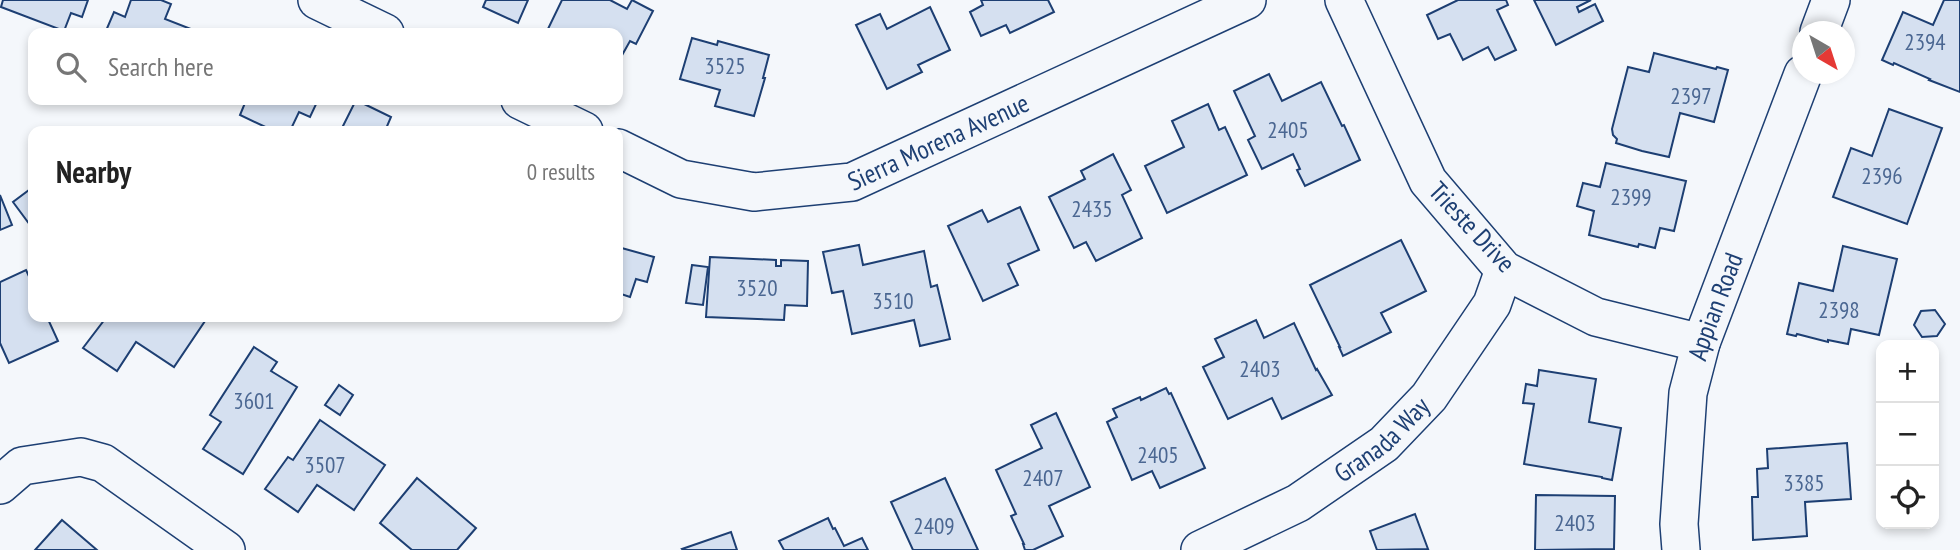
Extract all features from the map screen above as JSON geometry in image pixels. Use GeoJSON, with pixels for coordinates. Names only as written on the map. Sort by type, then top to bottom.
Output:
{"type":"FeatureCollection","features":[{"type":"Feature","properties":{"kind":"street"},"geometry":{"type":"LineString","coordinates":[[317,0],[374,28]]}},
{"type":"Feature","properties":{"kind":"street","name":"Sierra Morena Avenue"},"geometry":{"type":"LineString","coordinates":[[623,150],[681,179],[754,192],[852,182],[1247,0]]}},
{"type":"Feature","properties":{"kind":"street","name":"Trieste Drive"},"geometry":{"type":"LineString","coordinates":[[1343,0],[1428,181],[1504,270],[1596,317],[1701,343]]}},
{"type":"Feature","properties":{"kind":"street"},"geometry":{"type":"LineString","coordinates":[[1823,21],[1831,0]]}},
{"type":"Feature","properties":{"kind":"street","name":"Appian Road"},"geometry":{"type":"LineString","coordinates":[[1681,550],[1679,524],[1688,393],[1701,343],[1799,84]]}},
{"type":"Feature","properties":{"kind":"street"},"geometry":{"type":"LineString","coordinates":[[530,105],[573,126]]}},
{"type":"Feature","properties":{"kind":"street","name":"Granada Way"},"geometry":{"type":"LineString","coordinates":[[1200,550],[1298,503],[1384,444],[1429,397],[1492,304],[1504,270]]}},
{"type":"Feature","properties":{"kind":"street"},"geometry":{"type":"LineString","coordinates":[[0,485],[22,466],[81,457],[103,463],[226,550]]}},
{"type":"Feature","properties":{"kind":"building"},"geometry":{"type":"Polygon","coordinates":[[[3,0],[88,0],[82,17],[71,13],[65,28],[56,28],[1,7],[3,0]]]}},
{"type":"Feature","properties":{"kind":"building"},"geometry":{"type":"Polygon","coordinates":[[[131,0],[161,0],[171,4],[165,19],[188,28],[107,28],[114,12],[125,17],[131,0]]]}},
{"type":"Feature","properties":{"kind":"building"},"geometry":{"type":"Polygon","coordinates":[[[486,0],[528,0],[518,23],[483,7],[486,0]]]}},
{"type":"Feature","properties":{"kind":"building"},"geometry":{"type":"Polygon","coordinates":[[[562,0],[610,0],[627,9],[632,0],[653,11],[636,44],[630,41],[623,53],[623,28],[548,28],[562,0]]]}},
{"type":"Feature","properties":{"kind":"building"},"geometry":{"type":"Polygon","coordinates":[[[981,0],[1048,0],[1054,12],[1010,33],[1006,25],[981,36],[970,12],[983,5],[981,0]]]}},
{"type":"Feature","properties":{"kind":"building"},"geometry":{"type":"Polygon","coordinates":[[[1458,0],[1506,0],[1508,5],[1497,10],[1516,50],[1495,60],[1488,47],[1463,60],[1450,34],[1438,39],[1427,15],[1458,0]]]}},
{"type":"Feature","properties":{"kind":"building"},"geometry":{"type":"Polygon","coordinates":[[[1534,0],[1591,0],[1577,7],[1579,12],[1595,4],[1603,21],[1556,45],[1534,0]]]}},
{"type":"Feature","properties":{"kind":"building"},"geometry":{"type":"Polygon","coordinates":[[[1944,0],[1960,0],[1960,92],[1882,60],[1903,12],[1933,25],[1944,0]]]}},
{"type":"Feature","properties":{"kind":"building"},"geometry":{"type":"Polygon","coordinates":[[[930,7],[950,50],[918,65],[922,72],[887,89],[856,25],[880,14],[887,29],[930,7]]]}},
{"type":"Feature","properties":{"kind":"building"},"geometry":{"type":"Polygon","coordinates":[[[692,38],[717,45],[718,41],[769,55],[754,116],[715,106],[720,90],[680,79],[692,38]]]}},
{"type":"Feature","properties":{"kind":"building"},"geometry":{"type":"Polygon","coordinates":[[[1654,53],[1728,70],[1714,122],[1680,113],[1669,157],[1616,143],[1612,129],[1628,67],[1649,72],[1654,53]]]}},
{"type":"Feature","properties":{"kind":"building"},"geometry":{"type":"Polygon","coordinates":[[[1269,74],[1282,101],[1321,82],[1360,160],[1305,186],[1293,154],[1262,169],[1248,140],[1255,136],[1234,91],[1269,74]]]}},
{"type":"Feature","properties":{"kind":"building"},"geometry":{"type":"Polygon","coordinates":[[[1208,104],[1219,130],[1225,127],[1247,175],[1167,213],[1145,166],[1184,147],[1172,121],[1208,104]]]}},
{"type":"Feature","properties":{"kind":"building"},"geometry":{"type":"Polygon","coordinates":[[[244,105],[316,105],[310,117],[299,112],[292,126],[263,126],[240,115],[244,105]]]}},
{"type":"Feature","properties":{"kind":"building"},"geometry":{"type":"Polygon","coordinates":[[[354,105],[366,105],[391,117],[387,126],[343,126],[354,105]]]}},
{"type":"Feature","properties":{"kind":"building"},"geometry":{"type":"Polygon","coordinates":[[[1889,109],[1942,128],[1907,224],[1833,197],[1851,148],[1872,156],[1889,109]]]}},
{"type":"Feature","properties":{"kind":"building"},"geometry":{"type":"Polygon","coordinates":[[[1113,154],[1131,190],[1122,195],[1142,238],[1096,261],[1086,242],[1074,248],[1049,197],[1085,179],[1081,171],[1113,154]]]}},
{"type":"Feature","properties":{"kind":"building"},"geometry":{"type":"Polygon","coordinates":[[[1606,163],[1686,181],[1674,231],[1660,228],[1655,248],[1639,244],[1638,247],[1589,235],[1594,211],[1577,206],[1583,183],[1600,187],[1606,163]]]}},
{"type":"Feature","properties":{"kind":"building"},"geometry":{"type":"Polygon","coordinates":[[[28,191],[28,222],[13,202],[28,191]]]}},
{"type":"Feature","properties":{"kind":"building"},"geometry":{"type":"Polygon","coordinates":[[[0,195],[12,225],[0,230],[0,195]]]}},
{"type":"Feature","properties":{"kind":"building"},"geometry":{"type":"Polygon","coordinates":[[[1020,207],[1039,250],[1008,264],[1018,285],[983,301],[948,226],[982,210],[988,222],[1020,207]]]}},
{"type":"Feature","properties":{"kind":"building"},"geometry":{"type":"Polygon","coordinates":[[[1401,240],[1426,291],[1381,313],[1391,332],[1343,356],[1310,285],[1401,240]]]}},
{"type":"Feature","properties":{"kind":"building"},"geometry":{"type":"Polygon","coordinates":[[[859,245],[863,265],[924,251],[931,287],[937,285],[950,339],[920,346],[914,320],[852,334],[843,291],[832,293],[823,252],[859,245]]]}},
{"type":"Feature","properties":{"kind":"building"},"geometry":{"type":"Polygon","coordinates":[[[1843,246],[1897,259],[1879,335],[1851,329],[1848,344],[1787,334],[1799,283],[1833,291],[1843,246]]]}},
{"type":"Feature","properties":{"kind":"building"},"geometry":{"type":"Polygon","coordinates":[[[623,248],[654,257],[647,282],[636,279],[630,297],[623,295],[623,248]]]}},
{"type":"Feature","properties":{"kind":"building"},"geometry":{"type":"Polygon","coordinates":[[[710,257],[776,260],[776,266],[781,266],[781,260],[808,261],[807,306],[785,305],[784,320],[706,317],[710,257]]]}},
{"type":"Feature","properties":{"kind":"building"},"geometry":{"type":"Polygon","coordinates":[[[692,265],[708,267],[703,305],[686,303],[692,265]]]}},
{"type":"Feature","properties":{"kind":"building"},"geometry":{"type":"Polygon","coordinates":[[[26,270],[28,322],[49,322],[58,341],[9,363],[0,343],[0,282],[26,270]]]}},
{"type":"Feature","properties":{"kind":"building"},"geometry":{"type":"Polygon","coordinates":[[[1935,310],[1945,324],[1937,336],[1922,337],[1914,325],[1921,311],[1935,310]]]}},
{"type":"Feature","properties":{"kind":"building"},"geometry":{"type":"Polygon","coordinates":[[[1256,320],[1264,338],[1294,323],[1316,370],[1332,395],[1282,419],[1272,398],[1228,419],[1203,367],[1224,357],[1215,339],[1256,320]]]}},
{"type":"Feature","properties":{"kind":"building"},"geometry":{"type":"Polygon","coordinates":[[[103,322],[204,322],[174,367],[136,342],[117,371],[83,348],[103,322]]]}},
{"type":"Feature","properties":{"kind":"building"},"geometry":{"type":"Polygon","coordinates":[[[254,347],[277,362],[271,371],[297,387],[243,474],[203,449],[221,422],[210,415],[254,347]]]}},
{"type":"Feature","properties":{"kind":"building"},"geometry":{"type":"Polygon","coordinates":[[[1539,370],[1596,379],[1589,422],[1621,428],[1612,480],[1524,464],[1534,404],[1523,403],[1526,384],[1537,386],[1539,370]]]}},
{"type":"Feature","properties":{"kind":"building"},"geometry":{"type":"Polygon","coordinates":[[[339,385],[353,395],[340,415],[325,405],[339,385]]]}},
{"type":"Feature","properties":{"kind":"building"},"geometry":{"type":"Polygon","coordinates":[[[1166,388],[1169,394],[1171,393],[1205,468],[1160,488],[1152,471],[1132,480],[1107,422],[1117,417],[1113,409],[1166,388]]]}},
{"type":"Feature","properties":{"kind":"building"},"geometry":{"type":"Polygon","coordinates":[[[1056,413],[1090,487],[1049,506],[1063,536],[1033,550],[1025,550],[1011,516],[1016,514],[996,470],[1042,448],[1031,425],[1056,413]]]}},
{"type":"Feature","properties":{"kind":"building"},"geometry":{"type":"Polygon","coordinates":[[[320,420],[385,465],[354,510],[317,485],[298,512],[265,489],[288,457],[293,460],[320,420]]]}},
{"type":"Feature","properties":{"kind":"building"},"geometry":{"type":"Polygon","coordinates":[[[1847,443],[1851,499],[1805,502],[1807,536],[1753,540],[1752,497],[1758,497],[1757,469],[1768,468],[1767,449],[1847,443]]]}},
{"type":"Feature","properties":{"kind":"building"},"geometry":{"type":"Polygon","coordinates":[[[417,478],[476,528],[457,550],[412,550],[380,523],[417,478]]]}},
{"type":"Feature","properties":{"kind":"building"},"geometry":{"type":"Polygon","coordinates":[[[945,478],[978,550],[913,550],[891,502],[945,478]]]}},
{"type":"Feature","properties":{"kind":"building"},"geometry":{"type":"Polygon","coordinates":[[[1536,495],[1615,496],[1614,549],[1535,550],[1536,495]]]}},
{"type":"Feature","properties":{"kind":"building"},"geometry":{"type":"Polygon","coordinates":[[[1415,514],[1428,549],[1377,550],[1370,531],[1415,514]]]}},
{"type":"Feature","properties":{"kind":"building"},"geometry":{"type":"Polygon","coordinates":[[[828,518],[844,546],[862,538],[868,550],[784,550],[779,541],[828,518]]]}},
{"type":"Feature","properties":{"kind":"building"},"geometry":{"type":"Polygon","coordinates":[[[62,520],[97,550],[35,550],[62,520]]]}},
{"type":"Feature","properties":{"kind":"building"},"geometry":{"type":"Polygon","coordinates":[[[731,532],[737,550],[682,549],[731,532]]]}}]}
